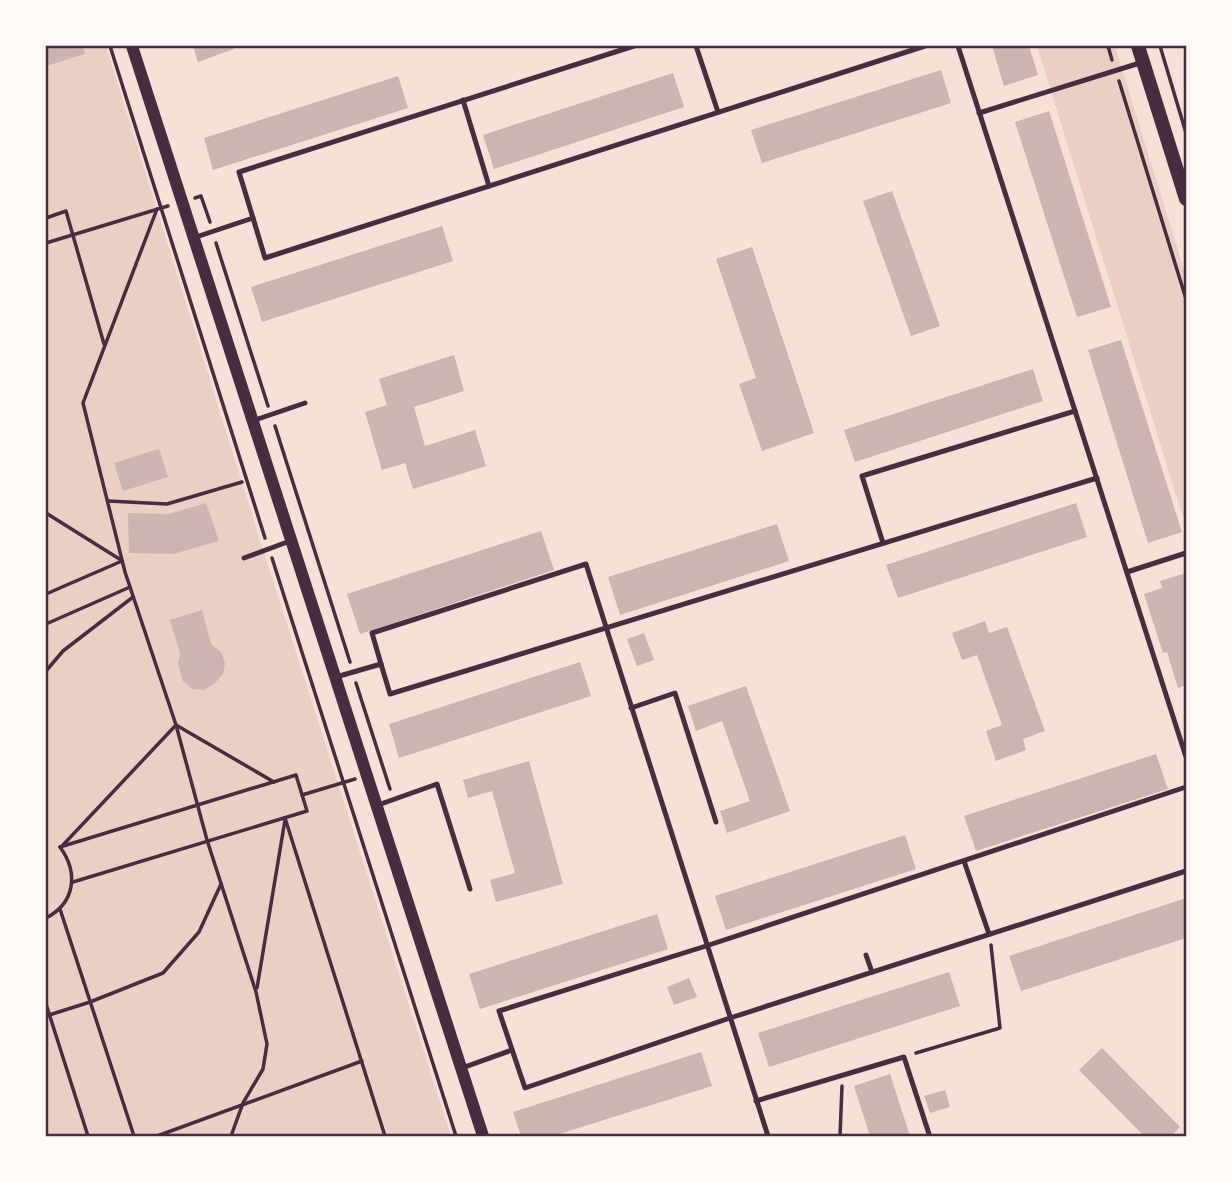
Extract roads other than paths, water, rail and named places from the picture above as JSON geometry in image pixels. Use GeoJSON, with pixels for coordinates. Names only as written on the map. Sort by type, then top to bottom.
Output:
{"type":"FeatureCollection","features":[{"type":"Feature","properties":{"kind":"main road"},"geometry":{"type":"LineString","coordinates":[[1138,46],[1186,199]]}},
{"type":"Feature","properties":{"kind":"street"},"geometry":{"type":"LineString","coordinates":[[132,46],[483,1136]]}},
{"type":"Feature","properties":{"kind":"lane"},"geometry":{"type":"LineString","coordinates":[[634,46],[239,172],[265,258],[925,46]]}},
{"type":"Feature","properties":{"kind":"lane"},"geometry":{"type":"LineString","coordinates":[[696,46],[718,112]]}},
{"type":"Feature","properties":{"kind":"lane"},"geometry":{"type":"LineString","coordinates":[[958,46],[1186,757]]}},
{"type":"Feature","properties":{"kind":"lane"},"geometry":{"type":"LineString","coordinates":[[979,113],[1144,62]]}},
{"type":"Feature","properties":{"kind":"lane"},"geometry":{"type":"LineString","coordinates":[[463,100],[489,186]]}},
{"type":"Feature","properties":{"kind":"lane"},"geometry":{"type":"LineString","coordinates":[[193,239],[253,218]]}},
{"type":"Feature","properties":{"kind":"lane"},"geometry":{"type":"LineString","coordinates":[[252,421],[305,403]]}},
{"type":"Feature","properties":{"kind":"lane"},"geometry":{"type":"LineString","coordinates":[[883,543],[862,476],[1075,411]]}},
{"type":"Feature","properties":{"kind":"lane"},"geometry":{"type":"LineString","coordinates":[[768,1136],[706,946],[631,708],[606,628],[586,564],[372,633],[390,694],[606,628],[883,543],[1097,478]]}},
{"type":"Feature","properties":{"kind":"lane"},"geometry":{"type":"LineString","coordinates":[[244,558],[290,541]]}},
{"type":"Feature","properties":{"kind":"lane"},"geometry":{"type":"LineString","coordinates":[[1127,572],[1186,553]]}},
{"type":"Feature","properties":{"kind":"lane"},"geometry":{"type":"LineString","coordinates":[[334,677],[381,664]]}},
{"type":"Feature","properties":{"kind":"lane"},"geometry":{"type":"LineString","coordinates":[[631,708],[675,693],[716,821]]}},
{"type":"Feature","properties":{"kind":"lane"},"geometry":{"type":"LineString","coordinates":[[377,805],[437,784],[470,889]]}},
{"type":"Feature","properties":{"kind":"lane"},"geometry":{"type":"LineString","coordinates":[[1186,787],[706,946],[499,1011],[525,1088],[730,1018],[1186,871]]}},
{"type":"Feature","properties":{"kind":"lane"},"geometry":{"type":"LineString","coordinates":[[964,861],[989,934]]}},
{"type":"Feature","properties":{"kind":"lane"},"geometry":{"type":"LineString","coordinates":[[866,955],[872,972]]}},
{"type":"Feature","properties":{"kind":"lane"},"geometry":{"type":"LineString","coordinates":[[461,1068],[512,1050]]}},
{"type":"Feature","properties":{"kind":"lane"},"geometry":{"type":"LineString","coordinates":[[757,1101],[904,1056],[929,1134]]}}]}
